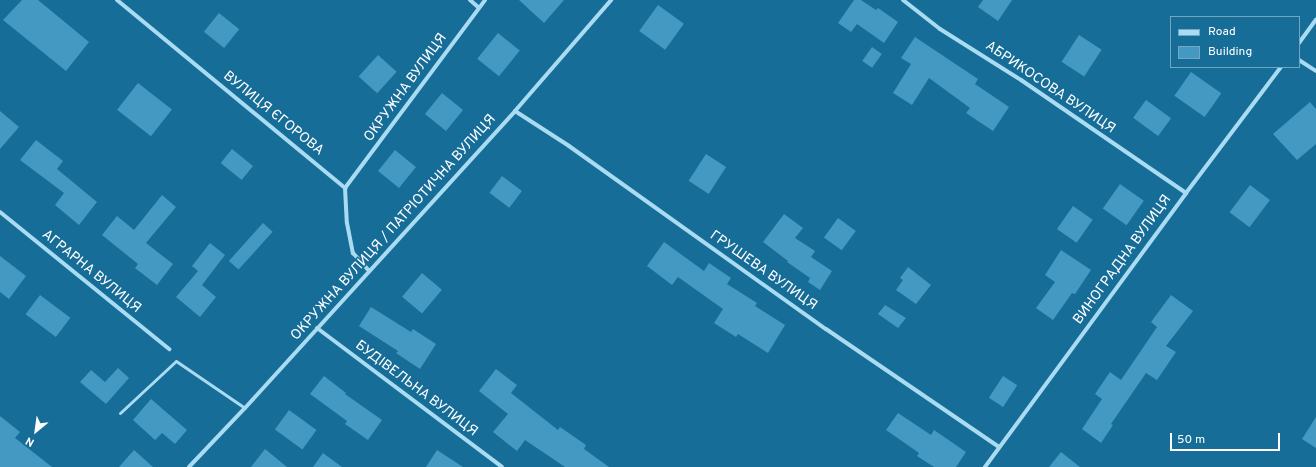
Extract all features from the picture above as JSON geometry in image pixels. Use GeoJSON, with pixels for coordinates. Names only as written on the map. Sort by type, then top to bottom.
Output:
{"type":"FeatureCollection","features":[{"type":"Feature","properties":{"kind":"street","name":"ВУЛИЦЯ ЄГОРОВА"},"geometry":{"type":"LineString","coordinates":[[117,0],[345,188]]}},
{"type":"Feature","properties":{"kind":"street"},"geometry":{"type":"LineString","coordinates":[[470,0],[478,7]]}},
{"type":"Feature","properties":{"kind":"street","name":"ОКРУЖНА ВУЛИЦЯ"},"geometry":{"type":"LineString","coordinates":[[345,188],[478,7],[485,0]]}},
{"type":"Feature","properties":{"kind":"street","name":"ОКРУЖНА ВУЛИЦЯ / ПАТРІОТИЧНА ВУЛИЦЯ"},"geometry":{"type":"LineString","coordinates":[[189,467],[245,408],[516,111],[611,0]]}},
{"type":"Feature","properties":{"kind":"street","name":"АБРИКОСОВА ВУЛИЦЯ"},"geometry":{"type":"LineString","coordinates":[[903,0],[940,29],[1021,80],[1186,193]]}},
{"type":"Feature","properties":{"kind":"street"},"geometry":{"type":"LineString","coordinates":[[1300,42],[1316,20]]}},
{"type":"Feature","properties":{"kind":"street"},"geometry":{"type":"LineString","coordinates":[[1300,61],[1316,71]]}},
{"type":"Feature","properties":{"kind":"street","name":"ВИНОГРАДНА ВУЛИЦЯ"},"geometry":{"type":"LineString","coordinates":[[985,467],[1186,193],[1280,68]]}},
{"type":"Feature","properties":{"kind":"street","name":"ГРУШЕВА ВУЛИЦЯ"},"geometry":{"type":"LineString","coordinates":[[516,111],[570,146],[826,329],[999,447]]}},
{"type":"Feature","properties":{"kind":"street"},"geometry":{"type":"LineString","coordinates":[[345,188],[347,223],[353,253],[369,271]]}},
{"type":"Feature","properties":{"kind":"street","name":"АГРАРНА ВУЛИЦЯ"},"geometry":{"type":"LineString","coordinates":[[0,212],[168,349]]}},
{"type":"Feature","properties":{"kind":"street","name":"БУДІВЕЛЬНА ВУЛИЦЯ"},"geometry":{"type":"LineString","coordinates":[[317,328],[502,467]]}},
{"type":"Feature","properties":{"kind":"lane"},"geometry":{"type":"LineString","coordinates":[[120,413],[176,361],[245,408]]}},
{"type":"Feature","properties":{"kind":"building"},"geometry":{"type":"Polygon","coordinates":[[[22,0],[38,0],[89,42],[66,71],[3,20],[22,0]]]}},
{"type":"Feature","properties":{"kind":"building"},"geometry":{"type":"Polygon","coordinates":[[[519,0],[564,0],[544,23],[519,0]]]}},
{"type":"Feature","properties":{"kind":"building"},"geometry":{"type":"Polygon","coordinates":[[[854,0],[861,0],[876,10],[878,8],[898,22],[884,43],[857,24],[851,32],[838,23],[854,0]]]}},
{"type":"Feature","properties":{"kind":"building"},"geometry":{"type":"Polygon","coordinates":[[[983,0],[1012,0],[998,21],[978,7],[983,0]]]}},
{"type":"Feature","properties":{"kind":"building"},"geometry":{"type":"Polygon","coordinates":[[[658,5],[684,24],[665,50],[639,31],[658,5]]]}},
{"type":"Feature","properties":{"kind":"building"},"geometry":{"type":"Polygon","coordinates":[[[219,13],[239,29],[224,48],[204,32],[219,13]]]}},
{"type":"Feature","properties":{"kind":"building"},"geometry":{"type":"Polygon","coordinates":[[[498,33],[520,51],[499,76],[477,59],[498,33]]]}},
{"type":"Feature","properties":{"kind":"building"},"geometry":{"type":"Polygon","coordinates":[[[1079,35],[1102,50],[1084,77],[1062,62],[1079,35]]]}},
{"type":"Feature","properties":{"kind":"building"},"geometry":{"type":"Polygon","coordinates":[[[915,37],[978,79],[975,84],[1009,107],[993,131],[966,113],[970,108],[929,78],[912,105],[893,93],[911,64],[901,58],[915,37]]]}},
{"type":"Feature","properties":{"kind":"building"},"geometry":{"type":"Polygon","coordinates":[[[872,47],[882,54],[872,68],[862,61],[872,47]]]}},
{"type":"Feature","properties":{"kind":"building"},"geometry":{"type":"Polygon","coordinates":[[[378,55],[397,72],[377,93],[359,77],[378,55]]]}},
{"type":"Feature","properties":{"kind":"building"},"geometry":{"type":"Polygon","coordinates":[[[1191,72],[1221,93],[1205,117],[1174,96],[1191,72]]]}},
{"type":"Feature","properties":{"kind":"building"},"geometry":{"type":"Polygon","coordinates":[[[138,83],[172,109],[151,136],[117,110],[138,83]]]}},
{"type":"Feature","properties":{"kind":"building"},"geometry":{"type":"Polygon","coordinates":[[[442,93],[463,110],[446,131],[425,114],[442,93]]]}},
{"type":"Feature","properties":{"kind":"building"},"geometry":{"type":"Polygon","coordinates":[[[1146,100],[1171,118],[1158,136],[1133,118],[1146,100]]]}},
{"type":"Feature","properties":{"kind":"building"},"geometry":{"type":"Polygon","coordinates":[[[1310,102],[1316,109],[1316,144],[1297,160],[1273,134],[1310,102]]]}},
{"type":"Feature","properties":{"kind":"building"},"geometry":{"type":"Polygon","coordinates":[[[0,111],[19,127],[0,149],[0,111]]]}},
{"type":"Feature","properties":{"kind":"building"},"geometry":{"type":"Polygon","coordinates":[[[36,140],[63,161],[57,169],[97,202],[79,225],[55,205],[64,193],[20,160],[36,140]]]}},
{"type":"Feature","properties":{"kind":"building"},"geometry":{"type":"Polygon","coordinates":[[[232,149],[253,166],[242,180],[221,163],[232,149]]]}},
{"type":"Feature","properties":{"kind":"building"},"geometry":{"type":"Polygon","coordinates":[[[395,150],[416,167],[399,188],[378,171],[395,150]]]}},
{"type":"Feature","properties":{"kind":"building"},"geometry":{"type":"Polygon","coordinates":[[[706,154],[726,167],[709,194],[689,181],[706,154]]]}},
{"type":"Feature","properties":{"kind":"building"},"geometry":{"type":"Polygon","coordinates":[[[502,176],[522,191],[509,208],[489,193],[502,176]]]}},
{"type":"Feature","properties":{"kind":"building"},"geometry":{"type":"Polygon","coordinates":[[[1120,184],[1144,201],[1127,225],[1103,209],[1120,184]]]}},
{"type":"Feature","properties":{"kind":"building"},"geometry":{"type":"Polygon","coordinates":[[[1250,185],[1270,200],[1250,227],[1230,212],[1250,185]]]}},
{"type":"Feature","properties":{"kind":"building"},"geometry":{"type":"Polygon","coordinates":[[[162,195],[176,207],[146,243],[173,264],[157,285],[135,268],[138,264],[102,235],[117,216],[134,230],[162,195]]]}},
{"type":"Feature","properties":{"kind":"building"},"geometry":{"type":"Polygon","coordinates":[[[1073,206],[1093,220],[1077,243],[1057,229],[1073,206]]]}},
{"type":"Feature","properties":{"kind":"building"},"geometry":{"type":"Polygon","coordinates":[[[784,214],[803,228],[795,238],[815,251],[811,257],[832,271],[820,290],[808,282],[810,278],[787,262],[788,261],[763,242],[784,214]]]}},
{"type":"Feature","properties":{"kind":"building"},"geometry":{"type":"Polygon","coordinates":[[[838,218],[856,231],[842,250],[824,237],[838,218]]]}},
{"type":"Feature","properties":{"kind":"building"},"geometry":{"type":"Polygon","coordinates":[[[263,223],[273,232],[239,270],[229,261],[263,223]]]}},
{"type":"Feature","properties":{"kind":"building"},"geometry":{"type":"Polygon","coordinates":[[[664,242],[704,271],[709,263],[731,278],[727,284],[757,303],[755,306],[785,325],[768,353],[738,334],[736,337],[714,323],[723,309],[678,277],[672,285],[647,266],[664,242]]]}},
{"type":"Feature","properties":{"kind":"building"},"geometry":{"type":"Polygon","coordinates":[[[210,243],[225,255],[202,285],[216,297],[200,317],[176,297],[198,271],[192,266],[210,243]]]}},
{"type":"Feature","properties":{"kind":"building"},"geometry":{"type":"Polygon","coordinates":[[[1061,250],[1091,270],[1075,294],[1072,293],[1053,320],[1036,308],[1055,282],[1045,275],[1061,250]]]}},
{"type":"Feature","properties":{"kind":"building"},"geometry":{"type":"Polygon","coordinates":[[[0,256],[26,276],[9,299],[0,292],[0,256]]]}},
{"type":"Feature","properties":{"kind":"building"},"geometry":{"type":"Polygon","coordinates":[[[908,267],[931,285],[916,304],[896,290],[903,280],[900,278],[908,267]]]}},
{"type":"Feature","properties":{"kind":"building"},"geometry":{"type":"Polygon","coordinates":[[[422,273],[442,290],[422,313],[402,297],[422,273]]]}},
{"type":"Feature","properties":{"kind":"building"},"geometry":{"type":"Polygon","coordinates":[[[40,295],[70,318],[56,337],[26,314],[40,295]]]}},
{"type":"Feature","properties":{"kind":"building"},"geometry":{"type":"Polygon","coordinates":[[[1171,295],[1193,311],[1166,346],[1176,352],[1157,380],[1146,373],[1111,424],[1113,425],[1101,443],[1082,429],[1102,399],[1095,394],[1110,372],[1121,380],[1157,327],[1151,322],[1171,295]]]}},
{"type":"Feature","properties":{"kind":"building"},"geometry":{"type":"Polygon","coordinates":[[[885,305],[906,318],[898,328],[878,314],[885,305]]]}},
{"type":"Feature","properties":{"kind":"building"},"geometry":{"type":"Polygon","coordinates":[[[371,307],[411,332],[413,329],[436,344],[420,369],[396,353],[398,351],[359,326],[371,307]]]}},
{"type":"Feature","properties":{"kind":"building"},"geometry":{"type":"Polygon","coordinates":[[[118,368],[129,378],[106,404],[80,382],[91,370],[105,382],[118,368]]]}},
{"type":"Feature","properties":{"kind":"building"},"geometry":{"type":"Polygon","coordinates":[[[496,369],[517,385],[511,393],[558,430],[560,427],[586,445],[584,449],[609,467],[565,467],[525,440],[517,451],[493,432],[508,414],[479,391],[496,369]]]}},
{"type":"Feature","properties":{"kind":"building"},"geometry":{"type":"Polygon","coordinates":[[[324,376],[346,393],[345,394],[382,420],[368,440],[345,424],[347,421],[310,394],[324,376]]]}},
{"type":"Feature","properties":{"kind":"building"},"geometry":{"type":"Polygon","coordinates":[[[1003,376],[1017,385],[1003,407],[989,398],[1003,376]]]}},
{"type":"Feature","properties":{"kind":"building"},"geometry":{"type":"Polygon","coordinates":[[[151,399],[187,430],[175,444],[162,433],[155,440],[133,420],[151,399]]]}},
{"type":"Feature","properties":{"kind":"building"},"geometry":{"type":"Polygon","coordinates":[[[289,410],[317,430],[302,449],[275,429],[289,410]]]}},
{"type":"Feature","properties":{"kind":"building"},"geometry":{"type":"Polygon","coordinates":[[[898,413],[931,435],[934,430],[966,452],[956,467],[934,467],[917,456],[919,453],[886,430],[898,413]]]}},
{"type":"Feature","properties":{"kind":"building"},"geometry":{"type":"Polygon","coordinates":[[[0,416],[20,432],[15,438],[52,467],[0,467],[0,416]]]}},
{"type":"Feature","properties":{"kind":"building"},"geometry":{"type":"Polygon","coordinates":[[[1316,417],[1316,448],[1302,439],[1316,417]]]}},
{"type":"Feature","properties":{"kind":"building"},"geometry":{"type":"Polygon","coordinates":[[[265,449],[287,467],[251,467],[265,449]]]}},
{"type":"Feature","properties":{"kind":"building"},"geometry":{"type":"Polygon","coordinates":[[[134,450],[153,467],[119,467],[134,450]]]}},
{"type":"Feature","properties":{"kind":"building"},"geometry":{"type":"Polygon","coordinates":[[[437,450],[463,467],[426,467],[437,450]]]}},
{"type":"Feature","properties":{"kind":"building"},"geometry":{"type":"Polygon","coordinates":[[[1061,452],[1080,467],[1049,467],[1061,452]]]}},
{"type":"Feature","properties":{"kind":"building"},"geometry":{"type":"Polygon","coordinates":[[[323,453],[342,467],[313,467],[323,453]]]}}]}
